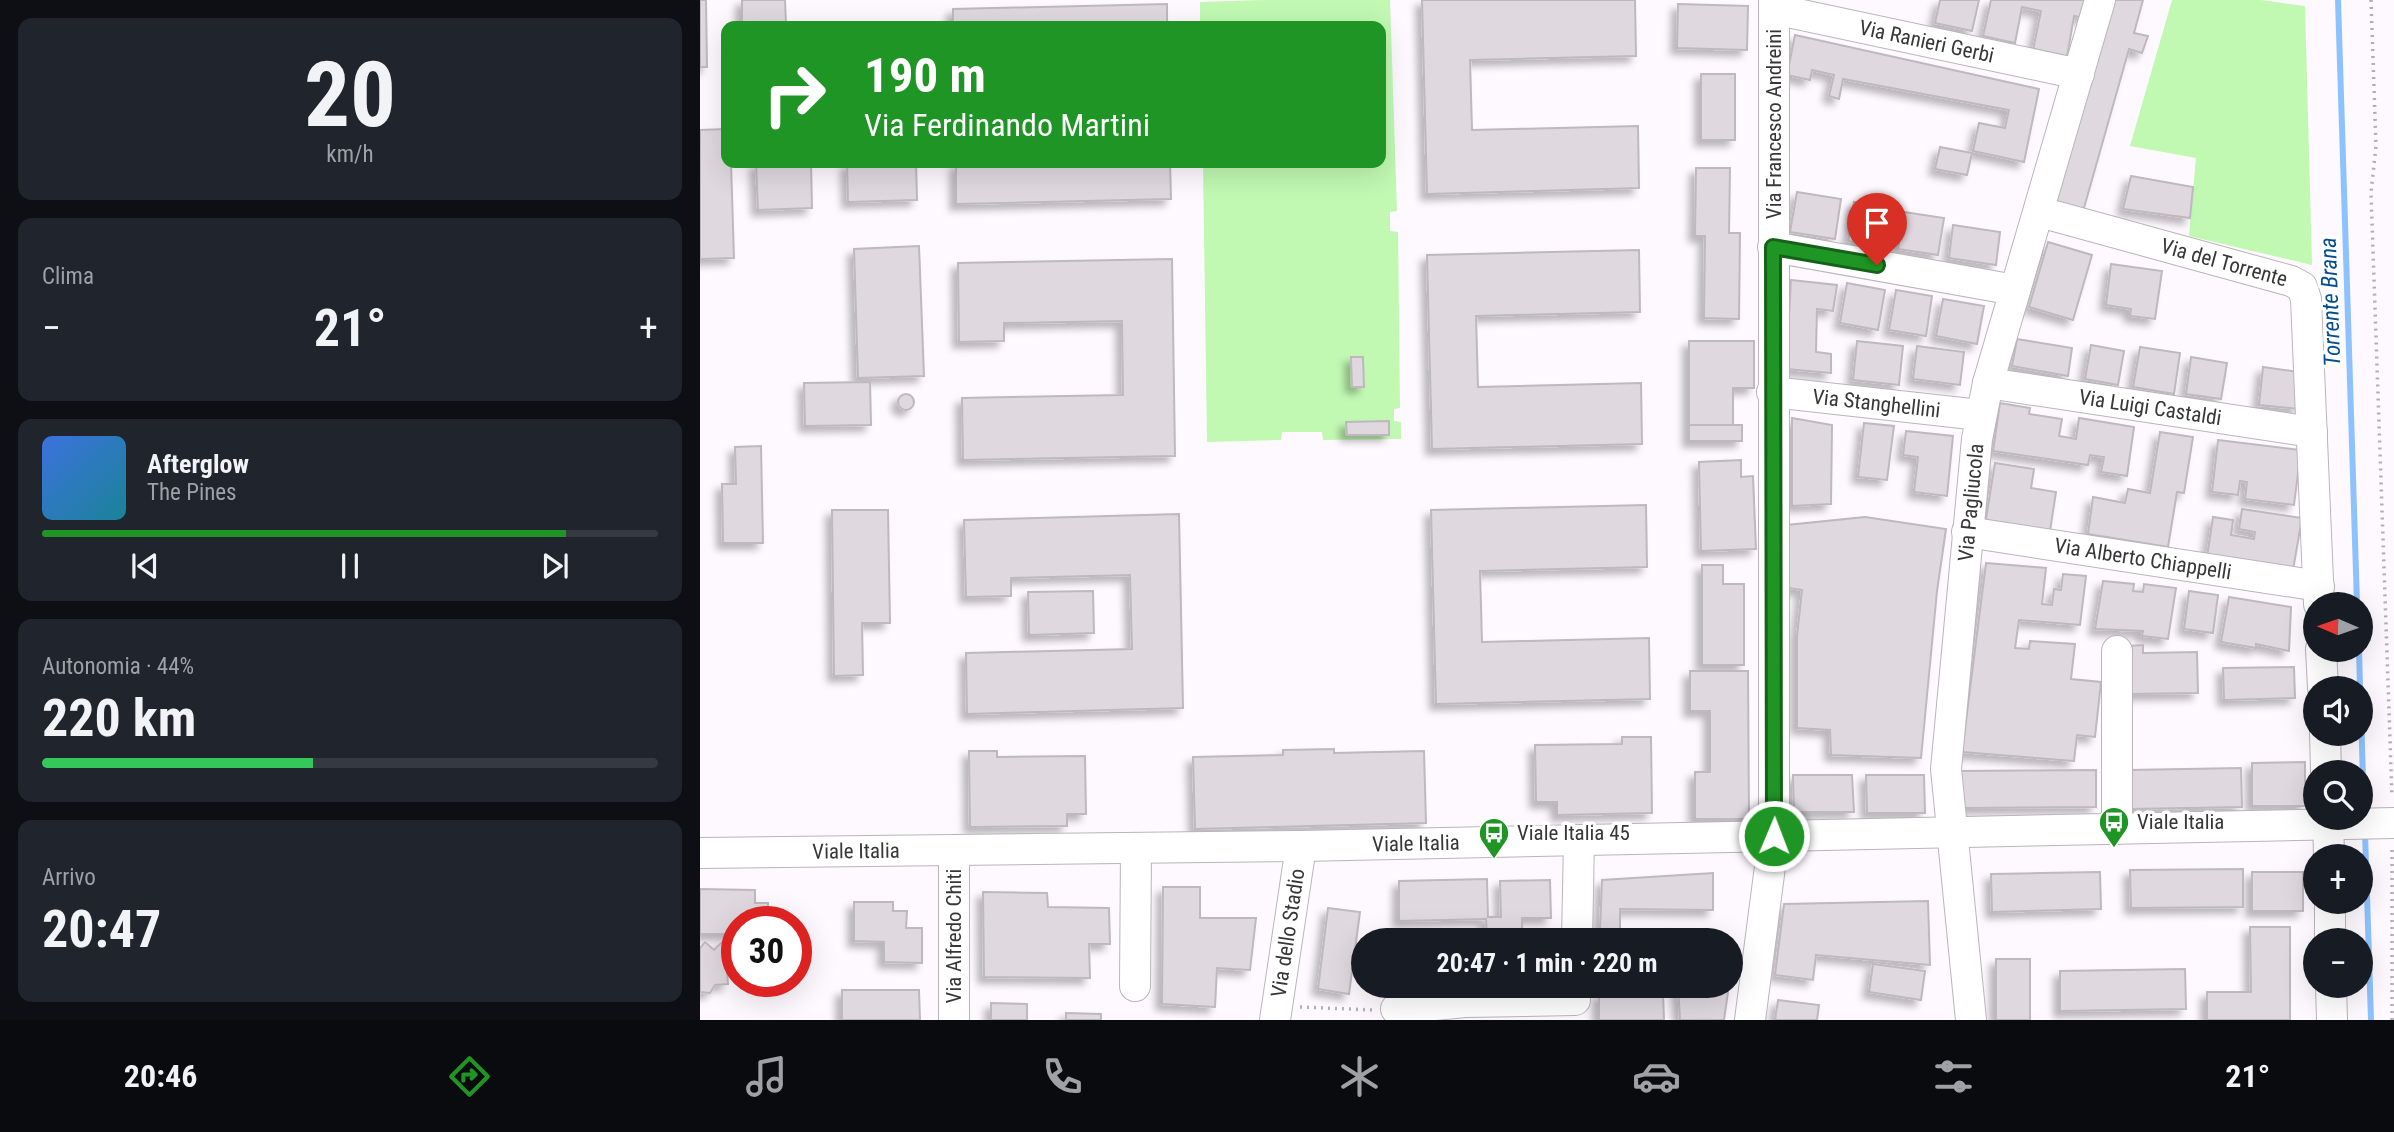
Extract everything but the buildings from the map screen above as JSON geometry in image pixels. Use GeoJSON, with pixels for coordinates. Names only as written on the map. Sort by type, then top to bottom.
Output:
{"type":"FeatureCollection","features":[{"type":"Feature","properties":{"kind":"street","name":"Via Pagliucola"},"geometry":{"type":"LineString","coordinates":[[1970,1020],[1946,769],[1980,415],[2100,0]]}},
{"type":"Feature","properties":{"kind":"street","name":"Via Ranieri Gerbi"},"geometry":{"type":"LineString","coordinates":[[1774,5],[2079,74]]}},
{"type":"Feature","properties":{"kind":"street","name":"Via Francesco Andreini"},"geometry":{"type":"LineString","coordinates":[[1750,1020],[1774,836],[1774,5]]}},
{"type":"Feature","properties":{"kind":"street","name":"Via del Torrente"},"geometry":{"type":"LineString","coordinates":[[2040,212],[2291,281],[2302,287],[2306,299],[2319,592]]}},
{"type":"Feature","properties":{"kind":"street"},"geometry":{"type":"LineString","coordinates":[[1773,247],[2015,290]]}},
{"type":"Feature","properties":{"kind":"street","name":"Via Luigi Castaldi"},"geometry":{"type":"LineString","coordinates":[[1988,383],[2312,432]]}},
{"type":"Feature","properties":{"kind":"street","name":"Via Stanghellini"},"geometry":{"type":"LineString","coordinates":[[1772,392],[1980,415]]}},
{"type":"Feature","properties":{"kind":"street","name":"Via Alberto Chiappelli"},"geometry":{"type":"LineString","coordinates":[[1967,532],[2303,592]]}},
{"type":"Feature","properties":{"kind":"street"},"geometry":{"type":"LineString","coordinates":[[2117,652],[2117,829]]}},
{"type":"Feature","properties":{"kind":"street","name":"Viale Italia"},"geometry":{"type":"LineString","coordinates":[[700,853],[1301,846],[2303,823]]}},
{"type":"Feature","properties":{"kind":"street"},"geometry":{"type":"LineString","coordinates":[[1577,928],[1578,840]]}},
{"type":"Feature","properties":{"kind":"street","name":"Via dello Stadio"},"geometry":{"type":"LineString","coordinates":[[1276,1012],[1301,846]]}},
{"type":"Feature","properties":{"kind":"street"},"geometry":{"type":"LineString","coordinates":[[1135,986],[1136,849]]}},
{"type":"Feature","properties":{"kind":"street","name":"Via Alfredo Chiti"},"geometry":{"type":"LineString","coordinates":[[954,852],[954,1020]]}},
{"type":"Feature","properties":{"kind":"street"},"geometry":{"type":"LineString","coordinates":[[2331,998],[2332,1020]]}},
{"type":"Feature","properties":{"kind":"street"},"geometry":{"type":"LineString","coordinates":[[1396,1009],[1465,1002],[1575,1002]]}},
{"type":"Feature","properties":{"kind":"path"},"geometry":{"type":"LineString","coordinates":[[2371,0],[2376,146],[2372,206],[2390,823],[2392,1020]]}},
{"type":"Feature","properties":{"kind":"path"},"geometry":{"type":"LineString","coordinates":[[1276,1012],[1396,1009]]}},
{"type":"Feature","properties":{"kind":"green space"},"geometry":{"type":"Polygon","coordinates":[[[1390,0],[1397,211],[1390,212],[1390,231],[1398,232],[1400,408],[1394,409],[1394,421],[1401,422],[1401,439],[1323,440],[1322,432],[1282,432],[1281,440],[1207,442],[1203,168],[1386,168],[1386,21],[1200,21],[1200,2],[1390,0]]]}},
{"type":"Feature","properties":{"kind":"green space"},"geometry":{"type":"Polygon","coordinates":[[[2172,0],[2261,0],[2305,6],[2312,265],[2189,236],[2196,158],[2130,146],[2172,0]]]}},
{"type":"Feature","properties":{"kind":"waterway","name":"Torrente Brana"},"geometry":{"type":"LineString","coordinates":[[2338,0],[2357,592]]}},
{"type":"Feature","properties":{"kind":"waterway","name":"Torrente Brana"},"geometry":{"type":"LineString","coordinates":[[2359,662],[2360,676]]}},
{"type":"Feature","properties":{"kind":"waterway","name":"Torrente Brana"},"geometry":{"type":"LineString","coordinates":[[2362,746],[2362,760]]}},
{"type":"Feature","properties":{"kind":"waterway","name":"Torrente Brana"},"geometry":{"type":"LineString","coordinates":[[2365,833],[2371,1020]]}},
{"type":"Feature","properties":{"kind":"place","name":"Viale Italia"},"geometry":{"type":"Point","coordinates":[2114,849]}},
{"type":"Feature","properties":{"kind":"place","name":"Viale Italia 45"},"geometry":{"type":"Point","coordinates":[1494,860]}},
{"type":"Feature","properties":{"kind":"route"},"geometry":{"type":"LineString","coordinates":[[1774,836],[1773,247],[1877,265]]}}]}
